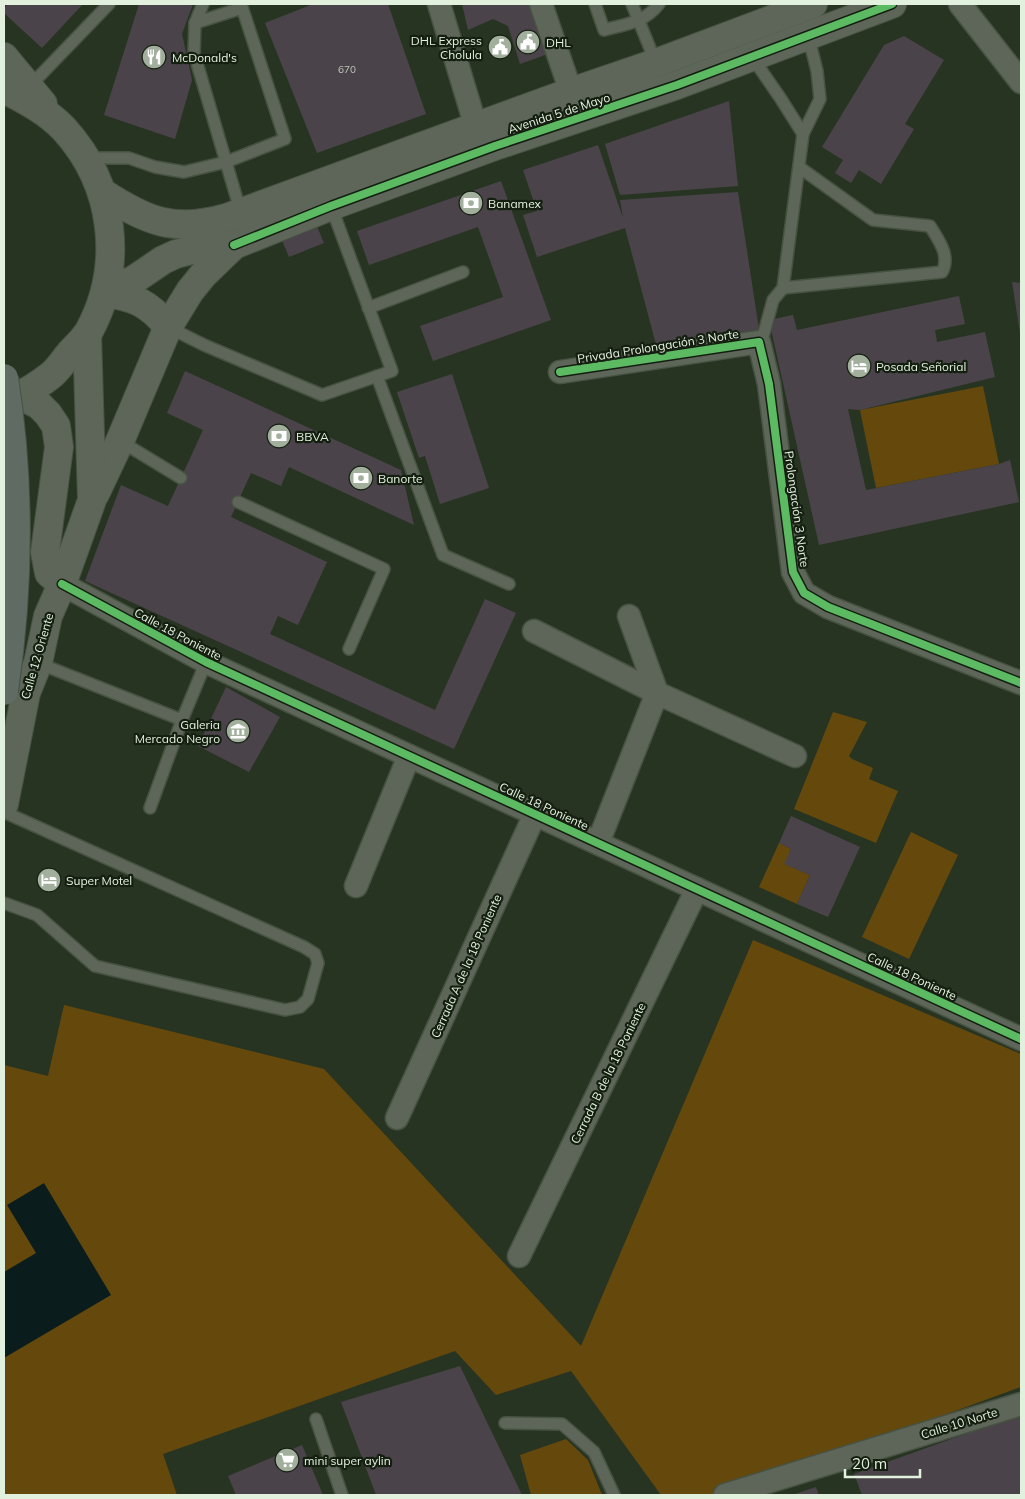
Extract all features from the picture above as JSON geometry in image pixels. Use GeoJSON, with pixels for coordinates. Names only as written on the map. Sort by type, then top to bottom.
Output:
{"type":"FeatureCollection","features":[{"type":"Feature","properties":{"kind":"main road","name":"Avenida 5 de Mayo"},"geometry":{"type":"LineString","coordinates":[[103,193],[140,215],[160,222],[176,225],[210,223],[656,63],[813,4]]}},
{"type":"Feature","properties":{"kind":"main road","name":"Avenida 5 de Mayo"},"geometry":{"type":"LineString","coordinates":[[106,290],[132,281],[176,254],[204,247],[234,245],[331,206],[494,146],[677,85],[892,4]]}},
{"type":"Feature","properties":{"kind":"main road"},"geometry":{"type":"LineString","coordinates":[[4,57],[16,88],[63,128],[86,158],[103,193],[111,240],[106,290],[87,334],[51,375],[8,392]]}},
{"type":"Feature","properties":{"kind":"main road"},"geometry":{"type":"LineString","coordinates":[[92,500],[120,441],[168,327],[190,291],[234,245]]}},
{"type":"Feature","properties":{"kind":"main road"},"geometry":{"type":"LineString","coordinates":[[106,290],[142,302],[161,318],[168,327]]}},
{"type":"Feature","properties":{"kind":"main road","name":"Calle 12 Oriente"},"geometry":{"type":"LineString","coordinates":[[4,804],[26,693],[38,663],[48,616],[62,584],[92,500],[87,334]]}},
{"type":"Feature","properties":{"kind":"main road"},"geometry":{"type":"LineString","coordinates":[[8,392],[39,405],[56,426],[59,447],[45,552],[49,573],[62,584]]}},
{"type":"Feature","properties":{"kind":"main road","name":"Calle 12 Oriente"},"geometry":{"type":"LineString","coordinates":[[4,692],[15,567],[15,510],[8,392]]}},
{"type":"Feature","properties":{"kind":"street"},"geometry":{"type":"LineString","coordinates":[[439,4],[476,127]]}},
{"type":"Feature","properties":{"kind":"street"},"geometry":{"type":"LineString","coordinates":[[541,4],[571,92]]}},
{"type":"Feature","properties":{"kind":"street"},"geometry":{"type":"LineString","coordinates":[[960,4],[1021,82]]}},
{"type":"Feature","properties":{"kind":"street","name":"Privada Prolongación 3 Norte"},"geometry":{"type":"LineString","coordinates":[[560,372],[759,342]]}},
{"type":"Feature","properties":{"kind":"street","name":"Prolongación 3 Norte"},"geometry":{"type":"LineString","coordinates":[[759,342],[769,384],[793,572],[804,593],[828,607],[1021,683]]}},
{"type":"Feature","properties":{"kind":"street","name":"Calle 18 Poniente"},"geometry":{"type":"LineString","coordinates":[[62,584],[206,662],[1021,1039]]}},
{"type":"Feature","properties":{"kind":"street"},"geometry":{"type":"LineString","coordinates":[[598,843],[656,693],[628,616]]}},
{"type":"Feature","properties":{"kind":"street"},"geometry":{"type":"LineString","coordinates":[[534,631],[656,693],[795,756]]}},
{"type":"Feature","properties":{"kind":"street"},"geometry":{"type":"LineString","coordinates":[[356,886],[410,756]]}},
{"type":"Feature","properties":{"kind":"street","name":"Cerrada A de la 18 Poniente"},"geometry":{"type":"LineString","coordinates":[[397,1118],[535,814]]}},
{"type":"Feature","properties":{"kind":"street","name":"Cerrada B de la 18 Poniente"},"geometry":{"type":"LineString","coordinates":[[519,1256],[697,889]]}},
{"type":"Feature","properties":{"kind":"street","name":"Calle 10 Norte"},"geometry":{"type":"LineString","coordinates":[[725,1495],[1021,1404]]}},
{"type":"Feature","properties":{"kind":"lane"},"geometry":{"type":"LineString","coordinates":[[16,88],[109,4]]}},
{"type":"Feature","properties":{"kind":"lane"},"geometry":{"type":"LineString","coordinates":[[202,4],[195,23],[194,53],[241,213]]}},
{"type":"Feature","properties":{"kind":"lane"},"geometry":{"type":"LineString","coordinates":[[595,4],[604,30],[639,21],[659,4]]}},
{"type":"Feature","properties":{"kind":"lane"},"geometry":{"type":"LineString","coordinates":[[632,4],[656,63]]}},
{"type":"Feature","properties":{"kind":"lane"},"geometry":{"type":"LineString","coordinates":[[86,158],[129,158],[155,167],[184,172],[226,162],[285,139],[242,6],[195,23]]}},
{"type":"Feature","properties":{"kind":"lane"},"geometry":{"type":"LineString","coordinates":[[759,342],[764,333],[773,300],[783,288],[803,134],[820,98],[817,72],[808,35]]}},
{"type":"Feature","properties":{"kind":"lane"},"geometry":{"type":"LineString","coordinates":[[752,57],[803,134]]}},
{"type":"Feature","properties":{"kind":"lane"},"geometry":{"type":"LineString","coordinates":[[783,288],[942,272],[945,267],[943,247],[930,226],[873,220],[799,167]]}},
{"type":"Feature","properties":{"kind":"lane"},"geometry":{"type":"LineString","coordinates":[[168,327],[204,345],[322,396],[392,371],[331,206]]}},
{"type":"Feature","properties":{"kind":"lane"},"geometry":{"type":"LineString","coordinates":[[368,308],[463,272]]}},
{"type":"Feature","properties":{"kind":"lane"},"geometry":{"type":"LineString","coordinates":[[377,376],[443,556],[509,584]]}},
{"type":"Feature","properties":{"kind":"lane"},"geometry":{"type":"LineString","coordinates":[[120,441],[181,478]]}},
{"type":"Feature","properties":{"kind":"lane"},"geometry":{"type":"LineString","coordinates":[[238,502],[384,569],[349,649]]}},
{"type":"Feature","properties":{"kind":"lane"},"geometry":{"type":"LineString","coordinates":[[150,808],[182,720],[206,662]]}},
{"type":"Feature","properties":{"kind":"lane"},"geometry":{"type":"LineString","coordinates":[[38,663],[182,720]]}},
{"type":"Feature","properties":{"kind":"lane"},"geometry":{"type":"LineString","coordinates":[[4,812],[304,947],[315,954],[318,963],[308,999],[300,1007],[285,1010],[95,966],[37,915],[4,903]]}},
{"type":"Feature","properties":{"kind":"lane"},"geometry":{"type":"LineString","coordinates":[[316,1419],[342,1495]]}},
{"type":"Feature","properties":{"kind":"lane"},"geometry":{"type":"LineString","coordinates":[[505,1423],[562,1424],[594,1452],[614,1495]]}},
{"type":"Feature","properties":{"kind":"shaded area"},"geometry":{"type":"Polygon","coordinates":[[[983,386],[999,464],[876,488],[860,410],[983,386]]]}},
{"type":"Feature","properties":{"kind":"shaded area"},"geometry":{"type":"Polygon","coordinates":[[[833,712],[867,722],[849,756],[873,768],[869,779],[898,791],[876,843],[794,809],[833,712]]]}},
{"type":"Feature","properties":{"kind":"shaded area"},"geometry":{"type":"Polygon","coordinates":[[[911,832],[958,855],[909,959],[862,937],[911,832]]]}},
{"type":"Feature","properties":{"kind":"shaded area"},"geometry":{"type":"Polygon","coordinates":[[[779,843],[791,849],[785,864],[810,875],[797,904],[759,887],[779,843]]]}},
{"type":"Feature","properties":{"kind":"shaded area"},"geometry":{"type":"Polygon","coordinates":[[[753,940],[1021,1054],[1021,1387],[726,1495],[661,1495],[571,1371],[496,1395],[455,1351],[163,1454],[177,1495],[4,1495],[4,1065],[48,1076],[64,1005],[324,1069],[581,1346],[753,940]]]}},
{"type":"Feature","properties":{"kind":"shaded area"},"geometry":{"type":"Polygon","coordinates":[[[566,1439],[588,1460],[602,1495],[531,1495],[520,1455],[566,1439]]]}},
{"type":"Feature","properties":{"kind":"water"},"geometry":{"type":"Polygon","coordinates":[[[44,1183],[111,1295],[4,1358],[4,1272],[36,1253],[7,1205],[44,1183]]]}},
{"type":"Feature","properties":{"kind":"building"},"geometry":{"type":"Polygon","coordinates":[[[8,4],[83,4],[42,48],[4,13],[4,8],[8,4]]]}},
{"type":"Feature","properties":{"kind":"building","name":"McDonald's"},"geometry":{"type":"Polygon","coordinates":[[[139,4],[193,4],[182,34],[192,80],[175,139],[104,115],[139,4]]]}},
{"type":"Feature","properties":{"kind":"building"},"geometry":{"type":"Polygon","coordinates":[[[313,4],[388,4],[426,114],[317,153],[265,23],[313,4]]]}},
{"type":"Feature","properties":{"kind":"building","name":"DHL"},"geometry":{"type":"Polygon","coordinates":[[[462,4],[532,4],[548,54],[520,64],[508,26],[493,19],[468,30],[462,4]]]}},
{"type":"Feature","properties":{"kind":"building"},"geometry":{"type":"Polygon","coordinates":[[[904,36],[944,60],[905,124],[914,129],[881,184],[859,170],[851,183],[835,173],[843,160],[822,147],[884,45],[904,36]]]}},
{"type":"Feature","properties":{"kind":"building"},"geometry":{"type":"Polygon","coordinates":[[[729,101],[738,186],[620,195],[605,144],[729,101]]]}},
{"type":"Feature","properties":{"kind":"building"},"geometry":{"type":"Polygon","coordinates":[[[598,145],[623,218],[620,200],[738,192],[760,336],[657,348],[625,228],[537,257],[523,215],[537,211],[523,170],[598,145]]]}},
{"type":"Feature","properties":{"kind":"building"},"geometry":{"type":"Polygon","coordinates":[[[501,181],[551,320],[433,361],[420,326],[503,297],[478,227],[369,265],[357,231],[501,181]]]}},
{"type":"Feature","properties":{"kind":"building"},"geometry":{"type":"Polygon","coordinates":[[[316,224],[324,243],[289,257],[281,238],[316,224]]]}},
{"type":"Feature","properties":{"kind":"building"},"geometry":{"type":"Polygon","coordinates":[[[1012,282],[1021,283],[1021,333],[1020,333],[1012,282]]]}},
{"type":"Feature","properties":{"kind":"building"},"geometry":{"type":"Polygon","coordinates":[[[959,296],[965,324],[935,330],[937,342],[985,332],[995,377],[860,410],[848,409],[866,490],[999,464],[1010,460],[1019,502],[819,545],[769,320],[793,315],[797,330],[959,296]]]}},
{"type":"Feature","properties":{"kind":"building"},"geometry":{"type":"Polygon","coordinates":[[[185,371],[401,470],[414,525],[289,467],[281,486],[251,473],[231,517],[327,562],[298,625],[278,616],[270,634],[435,710],[485,599],[516,613],[454,749],[85,581],[121,485],[168,506],[203,430],[167,413],[185,371]]]}},
{"type":"Feature","properties":{"kind":"building"},"geometry":{"type":"Polygon","coordinates":[[[452,374],[489,488],[440,504],[425,456],[419,458],[397,392],[452,374]]]}},
{"type":"Feature","properties":{"kind":"building","name":"Galeria Mercado Negro"},"geometry":{"type":"Polygon","coordinates":[[[226,687],[280,717],[249,772],[198,746],[226,687]]]}},
{"type":"Feature","properties":{"kind":"building"},"geometry":{"type":"Polygon","coordinates":[[[791,816],[860,847],[828,917],[797,904],[810,875],[784,864],[791,849],[779,843],[791,816]]]}},
{"type":"Feature","properties":{"kind":"building"},"geometry":{"type":"Polygon","coordinates":[[[460,1366],[522,1495],[376,1495],[341,1402],[460,1366]]]}},
{"type":"Feature","properties":{"kind":"building"},"geometry":{"type":"Polygon","coordinates":[[[1021,1414],[1021,1495],[862,1495],[854,1474],[1021,1414]]]}},
{"type":"Feature","properties":{"kind":"building","name":"mini super aylin"},"geometry":{"type":"Polygon","coordinates":[[[302,1445],[323,1495],[236,1495],[228,1476],[302,1445]]]}},
{"type":"Feature","properties":{"kind":"building"},"geometry":{"type":"Polygon","coordinates":[[[816,1487],[819,1495],[792,1495],[816,1487]]]}},
{"type":"Feature","properties":{"kind":"cycle path"},"geometry":{"type":"LineString","coordinates":[[234,245],[331,206],[495,146],[677,85],[892,4]]}},
{"type":"Feature","properties":{"kind":"cycle path"},"geometry":{"type":"LineString","coordinates":[[560,372],[759,342],[769,384],[793,572],[804,593],[828,607],[1021,683]]}},
{"type":"Feature","properties":{"kind":"cycle path"},"geometry":{"type":"LineString","coordinates":[[62,584],[206,662],[1021,1039]]}},
{"type":"Feature","properties":{"kind":"place","name":"DHL"},"geometry":{"type":"Point","coordinates":[528,42]}},
{"type":"Feature","properties":{"kind":"place","name":"DHL Express Cholula"},"geometry":{"type":"Point","coordinates":[500,47]}},
{"type":"Feature","properties":{"kind":"place","name":"McDonald's"},"geometry":{"type":"Point","coordinates":[154,57]}},
{"type":"Feature","properties":{"kind":"place","name":"Banamex"},"geometry":{"type":"Point","coordinates":[471,203]}},
{"type":"Feature","properties":{"kind":"place","name":"Posada Señorial"},"geometry":{"type":"Point","coordinates":[859,366]}},
{"type":"Feature","properties":{"kind":"place","name":"BBVA"},"geometry":{"type":"Point","coordinates":[279,436]}},
{"type":"Feature","properties":{"kind":"place","name":"Banorte"},"geometry":{"type":"Point","coordinates":[361,478]}},
{"type":"Feature","properties":{"kind":"place","name":"Galeria Mercado Negro"},"geometry":{"type":"Point","coordinates":[238,731]}},
{"type":"Feature","properties":{"kind":"place","name":"Super Motel"},"geometry":{"type":"Point","coordinates":[49,880]}},
{"type":"Feature","properties":{"kind":"place","name":"mini super aylin"},"geometry":{"type":"Point","coordinates":[287,1460]}}]}
